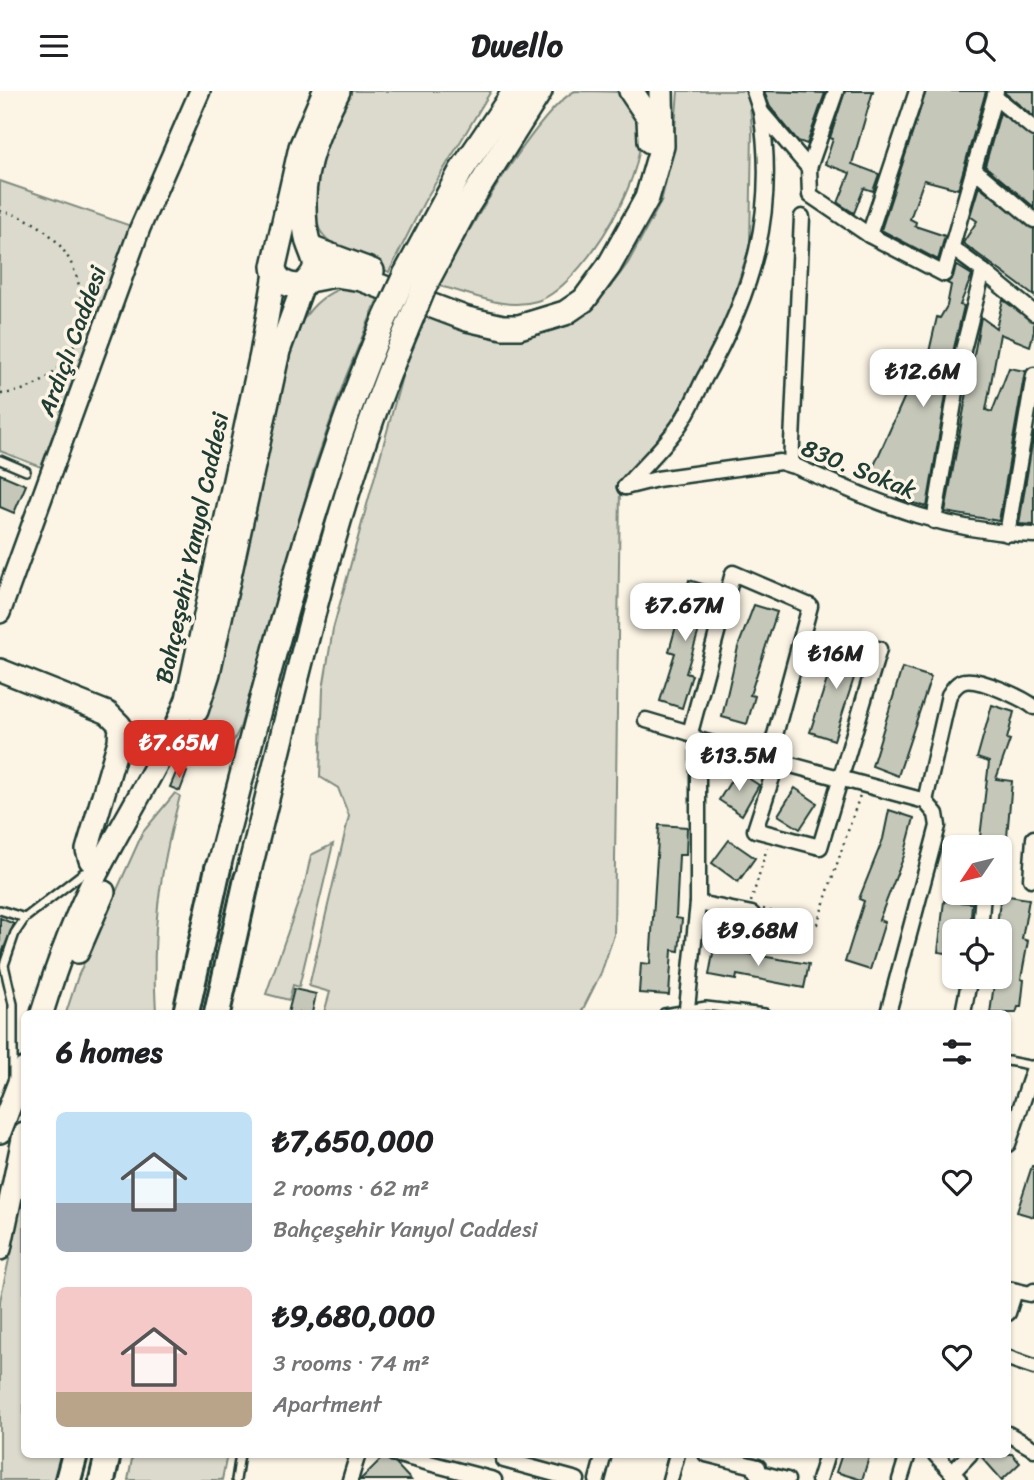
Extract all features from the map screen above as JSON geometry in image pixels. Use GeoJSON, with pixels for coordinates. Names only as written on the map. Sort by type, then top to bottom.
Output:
{"type":"FeatureCollection","features":[{"type":"Feature","properties":{"kind":"highway"},"geometry":{"type":"LineString","coordinates":[[325,91],[301,147],[275,273],[290,285],[334,275],[362,279],[467,319],[503,327],[531,325],[565,313],[584,300],[609,266],[647,198],[659,166],[662,146],[661,91]]}},
{"type":"Feature","properties":{"kind":"highway"},"geometry":{"type":"LineString","coordinates":[[306,282],[315,268],[304,202],[307,179],[319,131],[338,91]]}},
{"type":"Feature","properties":{"kind":"highway"},"geometry":{"type":"LineString","coordinates":[[217,1010],[247,879],[331,552],[369,430],[406,331],[415,280],[461,171],[468,145],[501,91]]}},
{"type":"Feature","properties":{"kind":"highway"},"geometry":{"type":"LineString","coordinates":[[461,171],[515,91]]}},
{"type":"Feature","properties":{"kind":"highway"},"geometry":{"type":"LineString","coordinates":[[187,1010],[218,868],[257,719],[331,460],[384,321],[450,235],[540,91]]}},
{"type":"Feature","properties":{"kind":"highway"},"geometry":{"type":"LineString","coordinates":[[495,160],[558,91]]}},
{"type":"Feature","properties":{"kind":"highway"},"geometry":{"type":"LineString","coordinates":[[281,245],[295,242],[311,246],[460,307],[485,313],[519,316],[552,307],[568,299],[583,283],[625,220],[645,173],[650,144],[649,118],[631,91]]}},
{"type":"Feature","properties":{"kind":"highway"},"geometry":{"type":"LineString","coordinates":[[68,1480],[74,1458]]}},
{"type":"Feature","properties":{"kind":"highway"},"geometry":{"type":"LineString","coordinates":[[81,1480],[86,1458]]}},
{"type":"Feature","properties":{"kind":"highway"},"geometry":{"type":"LineString","coordinates":[[102,1480],[107,1458]]}},
{"type":"Feature","properties":{"kind":"highway"},"geometry":{"type":"LineString","coordinates":[[119,1480],[123,1458]]}},
{"type":"Feature","properties":{"kind":"main road","name":"Ardıçlı Caddesi"},"geometry":{"type":"LineString","coordinates":[[0,613],[140,228],[200,91]]}},
{"type":"Feature","properties":{"kind":"main road","name":"Bahçeşehir Yanyol Caddesi"},"geometry":{"type":"LineString","coordinates":[[43,1010],[63,951],[99,869],[175,730],[187,699],[261,354],[275,273]]}},
{"type":"Feature","properties":{"kind":"main road","name":"Bahçeşehir Yanyol Caddesi"},"geometry":{"type":"LineString","coordinates":[[57,1010],[72,965],[117,864],[198,709],[209,673],[279,351],[306,282]]}},
{"type":"Feature","properties":{"kind":"main road"},"geometry":{"type":"LineString","coordinates":[[0,670],[116,719],[120,725],[119,741],[87,850],[90,860],[99,869]]}},
{"type":"Feature","properties":{"kind":"main road"},"geometry":{"type":"LineString","coordinates":[[106,787],[104,825],[107,830],[120,833]]}},
{"type":"Feature","properties":{"kind":"main road"},"geometry":{"type":"LineString","coordinates":[[1,1128],[21,1077]]}},
{"type":"Feature","properties":{"kind":"main road"},"geometry":{"type":"LineString","coordinates":[[0,1249],[21,1149]]}},
{"type":"Feature","properties":{"kind":"street"},"geometry":{"type":"LineString","coordinates":[[754,91],[761,112],[809,168]]}},
{"type":"Feature","properties":{"kind":"street"},"geometry":{"type":"LineString","coordinates":[[836,91],[809,168],[810,195],[869,235],[944,274],[996,95],[1034,129]]}},
{"type":"Feature","properties":{"kind":"street"},"geometry":{"type":"LineString","coordinates":[[869,235],[917,91]]}},
{"type":"Feature","properties":{"kind":"street","name":"830. Sokak"},"geometry":{"type":"LineString","coordinates":[[761,112],[767,152],[765,199],[757,257],[733,327],[678,427],[625,487],[735,467],[780,462],[886,507],[934,521],[1007,534],[1034,535]]}},
{"type":"Feature","properties":{"kind":"street"},"geometry":{"type":"LineString","coordinates":[[975,170],[1034,220]]}},
{"type":"Feature","properties":{"kind":"street"},"geometry":{"type":"LineString","coordinates":[[791,465],[802,217]]}},
{"type":"Feature","properties":{"kind":"street"},"geometry":{"type":"LineString","coordinates":[[952,248],[1034,313]]}},
{"type":"Feature","properties":{"kind":"street"},"geometry":{"type":"LineString","coordinates":[[934,521],[963,350],[983,271]]}},
{"type":"Feature","properties":{"kind":"street"},"geometry":{"type":"LineString","coordinates":[[1007,534],[1034,375]]}},
{"type":"Feature","properties":{"kind":"street"},"geometry":{"type":"LineString","coordinates":[[687,1008],[698,902],[694,736],[733,573],[810,606],[755,830],[820,847],[879,649]]}},
{"type":"Feature","properties":{"kind":"street"},"geometry":{"type":"LineString","coordinates":[[925,801],[949,695],[958,684],[968,680],[1023,698],[1034,707]]}},
{"type":"Feature","properties":{"kind":"street"},"geometry":{"type":"LineString","coordinates":[[646,720],[925,801],[936,814],[938,826],[889,1010]]}},
{"type":"Feature","properties":{"kind":"street"},"geometry":{"type":"LineString","coordinates":[[1031,879],[1034,838]]}},
{"type":"Feature","properties":{"kind":"street"},"geometry":{"type":"LineString","coordinates":[[698,902],[752,913]]}},
{"type":"Feature","properties":{"kind":"street"},"geometry":{"type":"LineString","coordinates":[[963,1010],[965,989]]}},
{"type":"Feature","properties":{"kind":"street"},"geometry":{"type":"LineString","coordinates":[[1011,1135],[1034,1067]]}},
{"type":"Feature","properties":{"kind":"street"},"geometry":{"type":"LineString","coordinates":[[1012,1290],[1030,1294],[1034,1291]]}},
{"type":"Feature","properties":{"kind":"street"},"geometry":{"type":"LineString","coordinates":[[1011,1361],[1034,1367]]}},
{"type":"Feature","properties":{"kind":"street"},"geometry":{"type":"LineString","coordinates":[[1011,1436],[1034,1449]]}},
{"type":"Feature","properties":{"kind":"street"},"geometry":{"type":"LineString","coordinates":[[350,1480],[357,1458]]}},
{"type":"Feature","properties":{"kind":"street"},"geometry":{"type":"LineString","coordinates":[[411,1458],[496,1480],[505,1458]]}},
{"type":"Feature","properties":{"kind":"street"},"geometry":{"type":"LineString","coordinates":[[508,1458],[577,1480]]}},
{"type":"Feature","properties":{"kind":"street"},"geometry":{"type":"LineString","coordinates":[[597,1480],[603,1458]]}},
{"type":"Feature","properties":{"kind":"street"},"geometry":{"type":"LineString","coordinates":[[670,1480],[676,1458]]}},
{"type":"Feature","properties":{"kind":"street"},"geometry":{"type":"LineString","coordinates":[[721,1458],[787,1480]]}},
{"type":"Feature","properties":{"kind":"street"},"geometry":{"type":"LineString","coordinates":[[819,1480],[826,1458]]}},
{"type":"Feature","properties":{"kind":"street"},"geometry":{"type":"LineString","coordinates":[[901,1480],[907,1458]]}},
{"type":"Feature","properties":{"kind":"street"},"geometry":{"type":"LineString","coordinates":[[939,1458],[956,1476],[967,1458]]}},
{"type":"Feature","properties":{"kind":"lane"},"geometry":{"type":"LineString","coordinates":[[0,460],[26,471]]}},
{"type":"Feature","properties":{"kind":"lane"},"geometry":{"type":"LineString","coordinates":[[1,1128],[13,1081],[14,1044],[13,1004],[2,964],[15,933],[25,918],[83,873],[99,869]]}},
{"type":"Feature","properties":{"kind":"lane"},"geometry":{"type":"LineString","coordinates":[[1,912],[25,918]]}},
{"type":"Feature","properties":{"kind":"lane"},"geometry":{"type":"LineString","coordinates":[[678,1010],[706,1006],[740,1010]]}},
{"type":"Feature","properties":{"kind":"lane"},"geometry":{"type":"LineString","coordinates":[[1011,1062],[1034,1067]]}},
{"type":"Feature","properties":{"kind":"lane"},"geometry":{"type":"LineString","coordinates":[[236,1480],[239,1458]]}},
{"type":"Feature","properties":{"kind":"path"},"geometry":{"type":"LineString","coordinates":[[0,211],[32,221],[55,239],[77,272],[83,299],[79,331],[72,347],[55,369],[26,389],[0,394]]}},
{"type":"Feature","properties":{"kind":"path"},"geometry":{"type":"LineString","coordinates":[[771,834],[750,906],[817,924],[863,785]]}},
{"type":"Feature","properties":{"kind":"shaded area"},"geometry":{"type":"Polygon","coordinates":[[[345,91],[491,91],[424,202],[389,272],[340,249],[327,239],[317,224],[313,207],[313,187],[317,166],[345,91]]]}},
{"type":"Feature","properties":{"kind":"shaded area"},"geometry":{"type":"Polygon","coordinates":[[[575,91],[617,92],[635,109],[641,135],[635,168],[622,203],[602,237],[580,267],[558,289],[537,301],[512,304],[487,300],[439,286],[500,180],[541,124],[559,103],[575,91]]]}},
{"type":"Feature","properties":{"kind":"shaded area"},"geometry":{"type":"Polygon","coordinates":[[[678,91],[749,91],[752,131],[750,245],[720,339],[674,418],[620,488],[614,935],[601,973],[582,1010],[325,1010],[330,992],[309,986],[349,816],[338,788],[320,777],[323,689],[333,629],[406,362],[429,310],[476,329],[588,307],[608,290],[628,263],[661,202],[673,152],[678,91]]]}},
{"type":"Feature","properties":{"kind":"shaded area"},"geometry":{"type":"Polygon","coordinates":[[[0,181],[134,227],[105,293],[41,467],[0,451],[0,181]]]}},
{"type":"Feature","properties":{"kind":"shaded area"},"geometry":{"type":"Polygon","coordinates":[[[345,287],[381,291],[345,379],[314,468],[240,728],[227,754],[197,747],[277,381],[293,338],[308,312],[330,293],[345,287]]]}},
{"type":"Feature","properties":{"kind":"shaded area"},"geometry":{"type":"Polygon","coordinates":[[[175,793],[180,796],[158,903],[156,1010],[67,1010],[78,976],[143,832],[175,793]]]}},
{"type":"Feature","properties":{"kind":"shaded area"},"geometry":{"type":"Polygon","coordinates":[[[333,844],[299,987],[293,985],[289,1000],[266,994],[305,883],[311,855],[333,844]]]}},
{"type":"Feature","properties":{"kind":"shaded area"},"geometry":{"type":"Polygon","coordinates":[[[21,1204],[21,1458],[62,1458],[56,1480],[0,1480],[0,1301],[21,1204]]]}},
{"type":"Feature","properties":{"kind":"shaded area"},"geometry":{"type":"Polygon","coordinates":[[[132,1458],[226,1458],[222,1480],[128,1480],[132,1458]]]}},
{"type":"Feature","properties":{"kind":"building"},"geometry":{"type":"Polygon","coordinates":[[[764,91],[825,93],[807,144],[798,141],[770,107],[764,91]]]}},
{"type":"Feature","properties":{"kind":"building"},"geometry":{"type":"Polygon","coordinates":[[[845,91],[873,91],[852,164],[879,174],[873,191],[864,188],[854,213],[838,203],[850,173],[825,164],[845,91]]]}},
{"type":"Feature","properties":{"kind":"building"},"geometry":{"type":"Polygon","coordinates":[[[926,91],[986,91],[958,189],[924,180],[910,219],[916,222],[915,226],[945,236],[938,260],[881,230],[926,91]]]}},
{"type":"Feature","properties":{"kind":"building"},"geometry":{"type":"Polygon","coordinates":[[[1034,91],[1034,117],[1005,93],[1034,91]]]}},
{"type":"Feature","properties":{"kind":"building"},"geometry":{"type":"Polygon","coordinates":[[[1000,113],[1034,138],[1034,207],[985,166],[1000,113]]]}},
{"type":"Feature","properties":{"kind":"building"},"geometry":{"type":"Polygon","coordinates":[[[979,186],[1034,229],[1034,296],[963,243],[977,221],[970,216],[979,186]]]}},
{"type":"Feature","properties":{"kind":"building"},"geometry":{"type":"Polygon","coordinates":[[[956,265],[972,275],[960,305],[964,306],[954,348],[927,507],[897,498],[900,487],[868,479],[925,351],[929,352],[937,317],[940,318],[947,306],[951,285],[947,283],[953,277],[956,265]]]}},
{"type":"Feature","properties":{"kind":"building"},"geometry":{"type":"Polygon","coordinates":[[[1003,300],[1034,322],[1034,331],[1030,346],[1000,334],[986,410],[992,412],[1009,368],[1025,371],[999,521],[945,512],[981,317],[996,328],[1003,300]]]}},
{"type":"Feature","properties":{"kind":"building"},"geometry":{"type":"Polygon","coordinates":[[[1034,432],[1034,525],[1019,524],[1034,432]]]}},
{"type":"Feature","properties":{"kind":"building"},"geometry":{"type":"Polygon","coordinates":[[[0,474],[26,485],[14,513],[0,507],[0,474]]]}},
{"type":"Feature","properties":{"kind":"building"},"geometry":{"type":"Polygon","coordinates":[[[689,580],[712,587],[686,673],[692,675],[682,708],[660,701],[675,653],[669,651],[689,580]]]}},
{"type":"Feature","properties":{"kind":"building"},"geometry":{"type":"Polygon","coordinates":[[[754,605],[777,612],[750,695],[755,696],[747,724],[722,717],[738,647],[754,605]]]}},
{"type":"Feature","properties":{"kind":"building"},"geometry":{"type":"Polygon","coordinates":[[[839,643],[863,650],[834,740],[810,732],[839,643]]]}},
{"type":"Feature","properties":{"kind":"building"},"geometry":{"type":"Polygon","coordinates":[[[902,668],[931,677],[898,776],[872,766],[902,668]]]}},
{"type":"Feature","properties":{"kind":"building"},"geometry":{"type":"Polygon","coordinates":[[[992,705],[1014,712],[1007,739],[1010,740],[996,779],[1012,781],[1007,835],[980,835],[989,762],[977,758],[992,705]]]}},
{"type":"Feature","properties":{"kind":"building"},"geometry":{"type":"Polygon","coordinates":[[[178,768],[187,772],[180,791],[170,787],[178,768]]]}},
{"type":"Feature","properties":{"kind":"building"},"geometry":{"type":"Polygon","coordinates":[[[737,771],[759,785],[742,815],[719,800],[737,771]]]}},
{"type":"Feature","properties":{"kind":"building"},"geometry":{"type":"Polygon","coordinates":[[[795,788],[817,803],[800,829],[778,815],[795,788]]]}},
{"type":"Feature","properties":{"kind":"building"},"geometry":{"type":"Polygon","coordinates":[[[889,810],[914,818],[904,856],[879,920],[885,922],[870,970],[845,962],[864,901],[859,899],[883,839],[889,810]]]}},
{"type":"Feature","properties":{"kind":"building"},"geometry":{"type":"Polygon","coordinates":[[[659,825],[687,827],[686,855],[679,855],[676,918],[682,919],[679,951],[672,950],[669,995],[639,993],[641,963],[650,964],[659,825]]]}},
{"type":"Feature","properties":{"kind":"building"},"geometry":{"type":"Polygon","coordinates":[[[729,840],[755,858],[738,882],[712,863],[729,840]]]}},
{"type":"Feature","properties":{"kind":"building"},"geometry":{"type":"Polygon","coordinates":[[[1012,897],[1029,899],[1022,939],[1028,941],[1021,979],[1024,980],[1021,1007],[1018,1007],[1016,1013],[1011,1013],[1011,1010],[990,1010],[993,989],[1012,989],[1012,919],[998,919],[1000,905],[1012,905],[1012,897]]]}},
{"type":"Feature","properties":{"kind":"building"},"geometry":{"type":"Polygon","coordinates":[[[944,905],[972,905],[971,919],[942,919],[942,952],[938,952],[944,905]]]}},
{"type":"Feature","properties":{"kind":"building"},"geometry":{"type":"Polygon","coordinates":[[[0,918],[14,924],[0,958],[0,918]]]}},
{"type":"Feature","properties":{"kind":"building"},"geometry":{"type":"Polygon","coordinates":[[[714,948],[809,964],[804,988],[737,975],[736,980],[709,975],[714,948]]]}},
{"type":"Feature","properties":{"kind":"building"},"geometry":{"type":"Polygon","coordinates":[[[294,989],[316,994],[313,1010],[289,1010],[294,989]]]}},
{"type":"Feature","properties":{"kind":"building"},"geometry":{"type":"Polygon","coordinates":[[[1034,1166],[1034,1217],[1017,1212],[1034,1166]]]}},
{"type":"Feature","properties":{"kind":"building"},"geometry":{"type":"Polygon","coordinates":[[[1012,1454],[1020,1463],[1002,1480],[983,1458],[1011,1458],[1012,1454]]]}},
{"type":"Feature","properties":{"kind":"building"},"geometry":{"type":"Polygon","coordinates":[[[382,1458],[387,1458],[411,1480],[360,1480],[382,1458]]]}},
{"type":"Feature","properties":{"kind":"building"},"geometry":{"type":"Polygon","coordinates":[[[841,1458],[869,1458],[862,1480],[836,1472],[841,1458]]]}}]}
